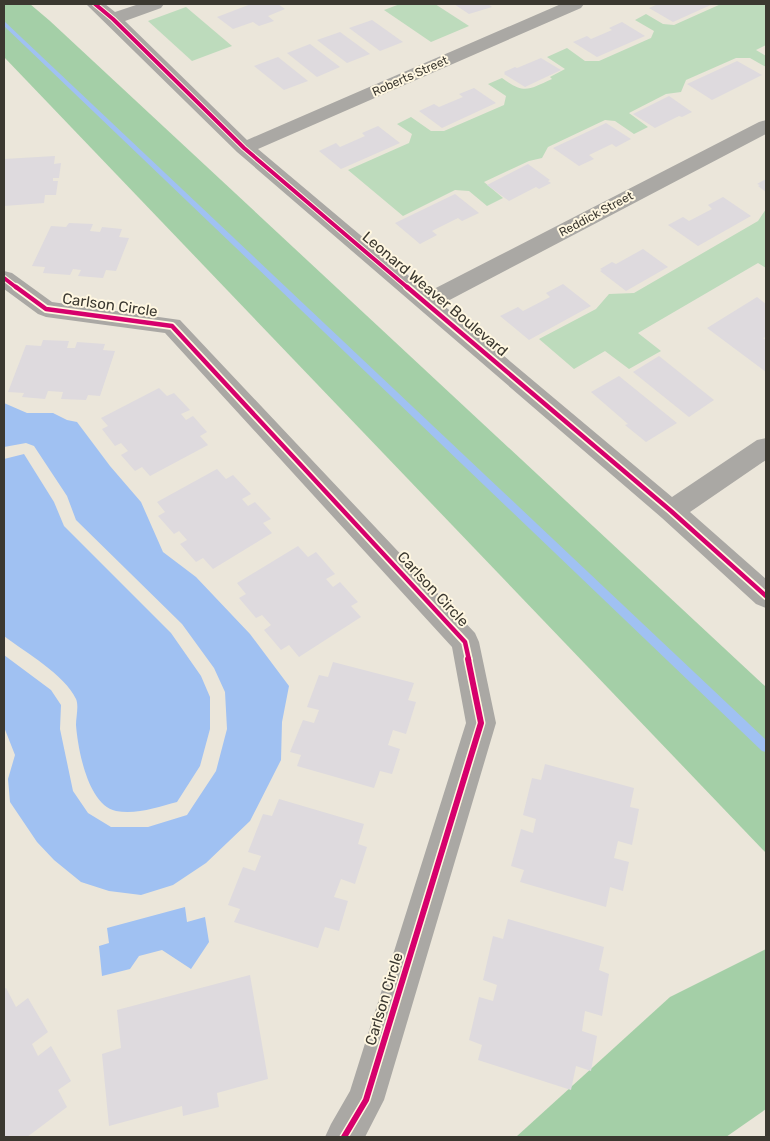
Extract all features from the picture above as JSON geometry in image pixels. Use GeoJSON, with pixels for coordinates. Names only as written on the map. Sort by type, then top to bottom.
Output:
{"type":"FeatureCollection","features":[{"type":"Feature","properties":{"kind":"street","name":"Leonard Weaver Boulevard"},"geometry":{"type":"LineString","coordinates":[[95,4],[113,19],[244,148],[671,511],[766,596]]}},
{"type":"Feature","properties":{"kind":"street"},"geometry":{"type":"LineString","coordinates":[[113,19],[155,4]]}},
{"type":"Feature","properties":{"kind":"street","name":"Roberts Street"},"geometry":{"type":"LineString","coordinates":[[244,148],[575,4]]}},
{"type":"Feature","properties":{"kind":"street","name":"Reddick Street"},"geometry":{"type":"LineString","coordinates":[[426,303],[766,126]]}},
{"type":"Feature","properties":{"kind":"street","name":"Carlson Circle"},"geometry":{"type":"LineString","coordinates":[[4,278],[46,309],[172,326],[466,642],[481,723],[366,1100],[344,1137]]}},
{"type":"Feature","properties":{"kind":"street"},"geometry":{"type":"LineString","coordinates":[[671,511],[766,447]]}},
{"type":"Feature","properties":{"kind":"green space"},"geometry":{"type":"Polygon","coordinates":[[[4,4],[30,4],[50,21],[766,687],[766,853],[4,57],[4,4]]]}},
{"type":"Feature","properties":{"kind":"green space"},"geometry":{"type":"Polygon","coordinates":[[[400,4],[435,4],[469,26],[431,42],[384,10],[400,4]]]}},
{"type":"Feature","properties":{"kind":"green space"},"geometry":{"type":"Polygon","coordinates":[[[721,4],[766,4],[766,45],[756,50],[766,56],[766,67],[750,58],[736,58],[686,80],[681,92],[666,94],[629,113],[648,127],[634,134],[615,121],[605,120],[548,147],[542,158],[529,161],[484,182],[503,198],[487,206],[469,191],[455,190],[403,216],[348,170],[409,143],[412,134],[397,124],[411,117],[431,131],[444,131],[504,105],[506,96],[488,84],[502,78],[521,88],[526,89],[537,86],[552,79],[550,77],[565,69],[547,57],[567,48],[585,61],[599,61],[651,38],[654,31],[635,20],[646,14],[663,24],[674,25],[721,4]]]}},
{"type":"Feature","properties":{"kind":"green space"},"geometry":{"type":"Polygon","coordinates":[[[186,7],[232,46],[192,61],[148,21],[186,7]]]}},
{"type":"Feature","properties":{"kind":"green space"},"geometry":{"type":"Polygon","coordinates":[[[766,209],[766,268],[758,263],[638,333],[661,351],[629,369],[605,351],[574,369],[539,339],[596,309],[609,294],[634,293],[758,221],[766,209]]]}},
{"type":"Feature","properties":{"kind":"green space"},"geometry":{"type":"Polygon","coordinates":[[[766,949],[766,1109],[726,1137],[516,1137],[670,997],[766,949]]]}},
{"type":"Feature","properties":{"kind":"water"},"geometry":{"type":"Polygon","coordinates":[[[4,403],[27,413],[53,413],[67,420],[77,422],[110,466],[141,502],[163,552],[196,577],[250,634],[289,686],[282,722],[281,760],[250,821],[206,863],[173,885],[141,895],[109,891],[81,882],[54,860],[37,842],[10,802],[8,779],[15,755],[4,727],[4,655],[51,690],[61,705],[60,729],[73,791],[88,813],[111,827],[148,827],[187,815],[216,771],[227,729],[225,692],[214,668],[182,624],[76,520],[67,496],[34,446],[26,443],[4,447],[4,403]]]}},
{"type":"Feature","properties":{"kind":"water"},"geometry":{"type":"Polygon","coordinates":[[[24,454],[54,502],[64,526],[171,633],[201,676],[210,697],[210,729],[200,766],[177,802],[131,812],[116,811],[106,807],[98,799],[92,788],[82,762],[76,725],[76,699],[63,681],[44,664],[4,636],[4,459],[24,454]]]}},
{"type":"Feature","properties":{"kind":"water"},"geometry":{"type":"Polygon","coordinates":[[[185,907],[187,922],[205,917],[209,942],[191,969],[162,950],[139,956],[130,969],[102,976],[99,946],[109,943],[107,928],[185,907]]]}},
{"type":"Feature","properties":{"kind":"building"},"geometry":{"type":"Polygon","coordinates":[[[251,4],[278,4],[285,9],[268,16],[274,21],[259,26],[253,22],[233,29],[217,17],[251,4]]]}},
{"type":"Feature","properties":{"kind":"building"},"geometry":{"type":"Polygon","coordinates":[[[454,4],[488,4],[492,7],[469,14],[454,4]]]}},
{"type":"Feature","properties":{"kind":"building"},"geometry":{"type":"Polygon","coordinates":[[[658,4],[713,4],[673,22],[649,8],[658,4]]]}},
{"type":"Feature","properties":{"kind":"building"},"geometry":{"type":"Polygon","coordinates":[[[372,20],[403,42],[380,51],[349,28],[372,20]]]}},
{"type":"Feature","properties":{"kind":"building"},"geometry":{"type":"Polygon","coordinates":[[[622,22],[645,36],[597,57],[573,42],[587,36],[591,39],[612,30],[609,28],[622,22]]]}},
{"type":"Feature","properties":{"kind":"building"},"geometry":{"type":"Polygon","coordinates":[[[340,32],[370,54],[347,63],[317,40],[340,32]]]}},
{"type":"Feature","properties":{"kind":"building"},"geometry":{"type":"Polygon","coordinates":[[[310,44],[340,67],[317,77],[287,53],[310,44]]]}},
{"type":"Feature","properties":{"kind":"building"},"geometry":{"type":"Polygon","coordinates":[[[278,57],[308,81],[284,90],[254,66],[278,57]]]}},
{"type":"Feature","properties":{"kind":"building"},"geometry":{"type":"Polygon","coordinates":[[[541,58],[561,70],[525,87],[504,74],[504,72],[515,67],[517,68],[541,58]]]}},
{"type":"Feature","properties":{"kind":"building"},"geometry":{"type":"Polygon","coordinates":[[[737,61],[762,75],[712,100],[687,84],[737,61]]]}},
{"type":"Feature","properties":{"kind":"building"},"geometry":{"type":"Polygon","coordinates":[[[474,88],[496,103],[442,128],[419,111],[434,104],[439,107],[463,97],[459,94],[474,88]]]}},
{"type":"Feature","properties":{"kind":"building"},"geometry":{"type":"Polygon","coordinates":[[[669,96],[692,112],[655,128],[633,114],[669,96]]]}},
{"type":"Feature","properties":{"kind":"building"},"geometry":{"type":"Polygon","coordinates":[[[606,123],[631,139],[616,147],[612,144],[589,155],[594,159],[579,166],[553,148],[606,123]]]}},
{"type":"Feature","properties":{"kind":"building"},"geometry":{"type":"Polygon","coordinates":[[[378,126],[400,143],[341,169],[319,151],[336,143],[340,147],[365,136],[362,133],[378,126]]]}},
{"type":"Feature","properties":{"kind":"building"},"geometry":{"type":"Polygon","coordinates":[[[55,156],[54,164],[61,163],[59,178],[53,178],[53,181],[58,181],[56,195],[45,195],[44,203],[4,206],[4,159],[55,156]]]}},
{"type":"Feature","properties":{"kind":"building"},"geometry":{"type":"Polygon","coordinates":[[[528,164],[550,180],[548,181],[551,183],[539,189],[536,187],[509,201],[487,185],[528,164]]]}},
{"type":"Feature","properties":{"kind":"building"},"geometry":{"type":"Polygon","coordinates":[[[766,179],[766,192],[757,184],[766,179]]]}},
{"type":"Feature","properties":{"kind":"building"},"geometry":{"type":"Polygon","coordinates":[[[455,194],[479,213],[462,221],[458,218],[432,231],[437,235],[420,244],[395,223],[455,194]]]}},
{"type":"Feature","properties":{"kind":"building"},"geometry":{"type":"Polygon","coordinates":[[[723,197],[751,216],[698,246],[668,225],[683,217],[689,221],[712,209],[708,205],[723,197]]]}},
{"type":"Feature","properties":{"kind":"building"},"geometry":{"type":"Polygon","coordinates":[[[69,223],[93,224],[90,231],[100,232],[102,227],[122,229],[119,237],[129,238],[116,271],[106,270],[103,278],[78,276],[81,270],[73,269],[70,275],[43,273],[45,267],[32,266],[51,226],[66,227],[69,223]]]}},
{"type":"Feature","properties":{"kind":"building"},"geometry":{"type":"Polygon","coordinates":[[[643,249],[668,267],[626,291],[600,271],[602,270],[600,269],[612,262],[616,264],[643,249]]]}},
{"type":"Feature","properties":{"kind":"building"},"geometry":{"type":"Polygon","coordinates":[[[563,284],[591,306],[529,340],[500,316],[518,307],[523,311],[550,297],[546,293],[563,284]]]}},
{"type":"Feature","properties":{"kind":"building"},"geometry":{"type":"Polygon","coordinates":[[[757,297],[766,304],[766,337],[763,338],[766,340],[766,372],[707,328],[757,297]]]}},
{"type":"Feature","properties":{"kind":"building"},"geometry":{"type":"Polygon","coordinates":[[[43,340],[69,341],[67,348],[75,348],[77,342],[105,344],[103,350],[115,351],[100,396],[88,395],[86,400],[61,399],[63,392],[48,391],[45,399],[22,397],[24,393],[8,392],[26,345],[41,346],[43,340]]]}},
{"type":"Feature","properties":{"kind":"building"},"geometry":{"type":"Polygon","coordinates":[[[659,356],[714,400],[689,417],[633,372],[659,356]]]}},
{"type":"Feature","properties":{"kind":"building"},"geometry":{"type":"Polygon","coordinates":[[[619,376],[677,423],[646,442],[625,425],[628,424],[591,392],[619,376]]]}},
{"type":"Feature","properties":{"kind":"building"},"geometry":{"type":"Polygon","coordinates":[[[159,388],[167,396],[174,393],[190,410],[181,414],[186,420],[193,416],[207,432],[200,436],[208,445],[150,476],[142,467],[135,471],[121,455],[128,451],[121,443],[115,446],[102,429],[108,426],[101,418],[159,388]]]}},
{"type":"Feature","properties":{"kind":"building"},"geometry":{"type":"Polygon","coordinates":[[[217,469],[226,479],[233,475],[251,494],[242,499],[248,506],[255,502],[271,519],[263,523],[272,533],[213,569],[203,558],[196,562],[180,544],[187,540],[179,531],[174,534],[158,516],[165,512],[157,502],[217,469]]]}},
{"type":"Feature","properties":{"kind":"building"},"geometry":{"type":"Polygon","coordinates":[[[298,546],[308,557],[316,552],[335,574],[326,579],[333,587],[340,582],[358,602],[351,606],[361,617],[299,657],[289,645],[281,650],[264,630],[271,625],[262,615],[256,618],[239,598],[246,594],[237,583],[298,546]]]}},
{"type":"Feature","properties":{"kind":"building"},"geometry":{"type":"Polygon","coordinates":[[[333,662],[414,683],[408,700],[416,702],[406,734],[393,730],[388,745],[400,749],[392,774],[380,771],[374,788],[297,766],[301,755],[290,752],[303,720],[314,723],[319,710],[307,707],[319,675],[328,677],[333,662]]]}},
{"type":"Feature","properties":{"kind":"building"},"geometry":{"type":"Polygon","coordinates":[[[545,764],[634,788],[630,807],[639,809],[632,845],[618,841],[614,858],[629,862],[623,891],[610,887],[606,907],[520,882],[524,870],[511,866],[521,829],[533,833],[536,819],[523,815],[532,778],[541,780],[545,764]]]}},
{"type":"Feature","properties":{"kind":"building"},"geometry":{"type":"Polygon","coordinates":[[[279,799],[364,824],[358,844],[367,847],[355,884],[341,879],[334,897],[348,901],[339,931],[325,927],[318,948],[234,922],[240,909],[228,905],[243,867],[255,871],[261,856],[248,852],[263,814],[272,816],[279,799]]]}},
{"type":"Feature","properties":{"kind":"building"},"geometry":{"type":"Polygon","coordinates":[[[508,919],[604,947],[599,970],[609,974],[602,1016],[585,1011],[582,1031],[597,1036],[591,1071],[576,1066],[571,1090],[478,1060],[482,1045],[469,1040],[479,997],[493,1001],[497,985],[483,980],[493,936],[503,939],[508,919]]]}},
{"type":"Feature","properties":{"kind":"building"},"geometry":{"type":"Polygon","coordinates":[[[250,975],[268,1079],[217,1093],[219,1107],[183,1116],[182,1106],[109,1126],[102,1054],[121,1048],[117,1010],[250,975]]]}},
{"type":"Feature","properties":{"kind":"building"},"geometry":{"type":"Polygon","coordinates":[[[6,988],[16,1007],[28,998],[48,1032],[32,1044],[38,1056],[51,1046],[71,1081],[58,1090],[67,1107],[27,1137],[4,1137],[4,989],[6,988]]]}},
{"type":"Feature","properties":{"kind":"waterway"},"geometry":{"type":"LineString","coordinates":[[4,23],[766,747]]}},
{"type":"Feature","properties":{"kind":"cycle path"},"geometry":{"type":"LineString","coordinates":[[95,4],[113,19],[244,148],[671,511],[766,596]]}},
{"type":"Feature","properties":{"kind":"cycle path"},"geometry":{"type":"LineString","coordinates":[[4,278],[46,309],[172,326],[465,642],[481,723],[366,1100],[344,1137]]}}]}
